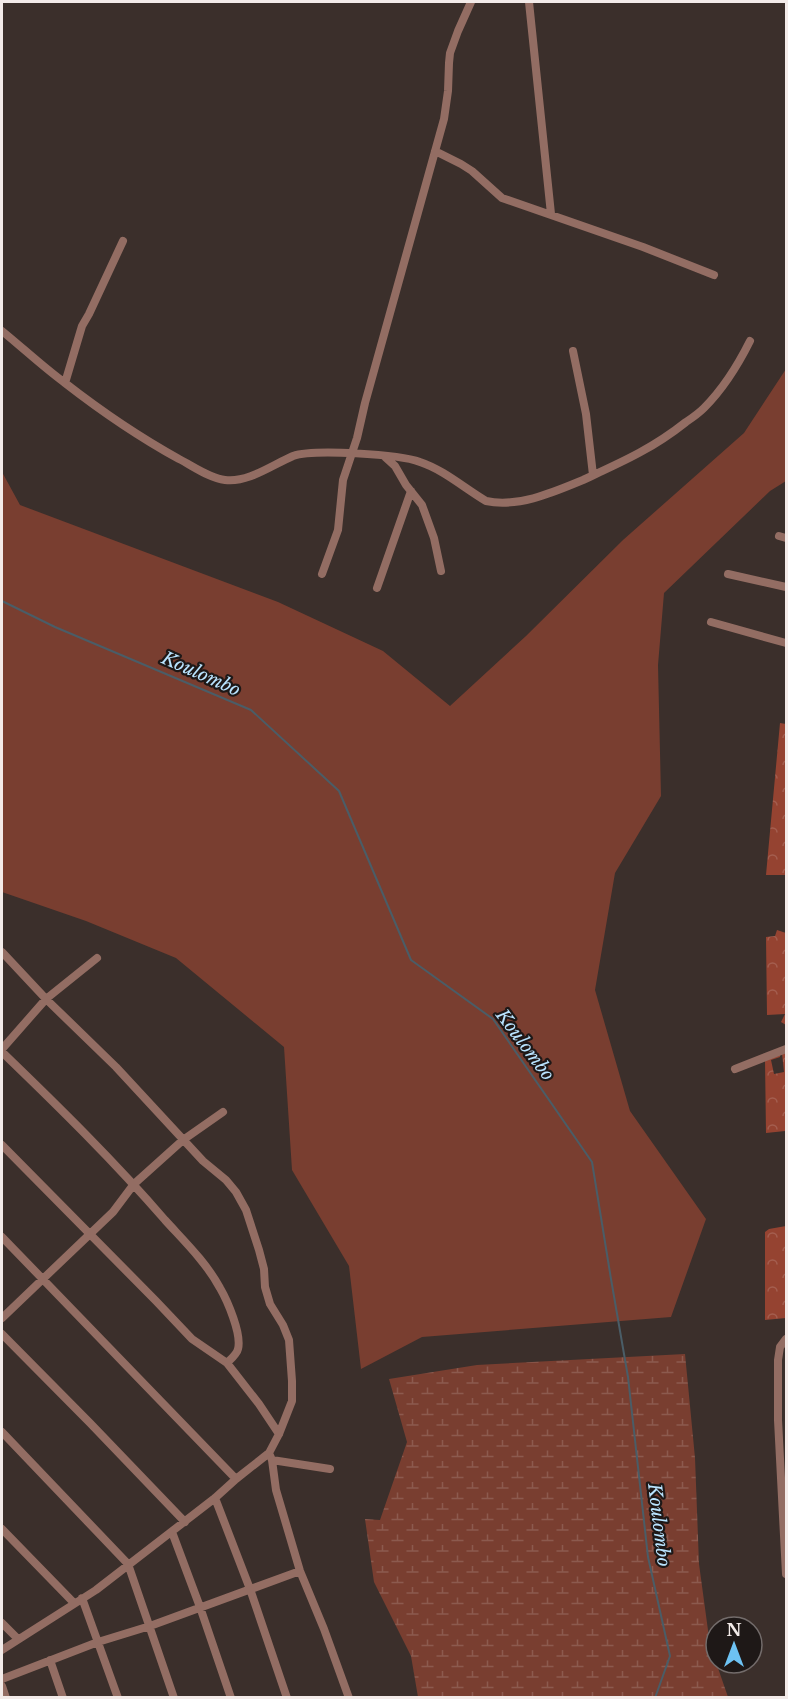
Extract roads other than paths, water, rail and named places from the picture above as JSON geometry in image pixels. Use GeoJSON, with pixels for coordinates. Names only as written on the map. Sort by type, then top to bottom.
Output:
{"type":"FeatureCollection","features":[{"type":"Feature","properties":{"kind":"street"},"geometry":{"type":"LineString","coordinates":[[322,574],[338,530],[343,480],[357,438],[447,103],[450,53],[471,2]]}},
{"type":"Feature","properties":{"kind":"street"},"geometry":{"type":"LineString","coordinates":[[529,2],[552,214]]}},
{"type":"Feature","properties":{"kind":"street"},"geometry":{"type":"LineString","coordinates":[[435,151],[472,171],[502,198],[643,247],[714,275]]}},
{"type":"Feature","properties":{"kind":"street"},"geometry":{"type":"LineString","coordinates":[[65,383],[82,326],[123,241]]}},
{"type":"Feature","properties":{"kind":"street"},"geometry":{"type":"LineString","coordinates":[[2,331],[65,383],[119,422],[221,480],[241,479],[294,456],[322,452],[400,457],[425,464],[486,501],[496,503],[529,499],[564,489],[634,457],[664,440],[704,408],[735,369],[750,341]]}},
{"type":"Feature","properties":{"kind":"street"},"geometry":{"type":"LineString","coordinates":[[573,351],[586,414],[593,475]]}},
{"type":"Feature","properties":{"kind":"street"},"geometry":{"type":"LineString","coordinates":[[383,456],[395,466],[422,505],[428,519],[441,571]]}},
{"type":"Feature","properties":{"kind":"street"},"geometry":{"type":"LineString","coordinates":[[377,588],[411,491]]}},
{"type":"Feature","properties":{"kind":"street"},"geometry":{"type":"LineString","coordinates":[[728,574],[786,587]]}},
{"type":"Feature","properties":{"kind":"street"},"geometry":{"type":"LineString","coordinates":[[711,622],[786,643]]}},
{"type":"Feature","properties":{"kind":"street"},"geometry":{"type":"LineString","coordinates":[[2,952],[46,999],[116,1067],[203,1161],[226,1180],[246,1210],[264,1269],[264,1287],[270,1304],[289,1340],[292,1401],[270,1456],[276,1490],[300,1571],[349,1698]]}},
{"type":"Feature","properties":{"kind":"street"},"geometry":{"type":"LineString","coordinates":[[97,958],[46,999],[2,1050],[134,1184],[203,1262],[220,1288],[238,1337],[238,1348],[227,1363]]}},
{"type":"Feature","properties":{"kind":"street"},"geometry":{"type":"LineString","coordinates":[[735,1069],[786,1049]]}},
{"type":"Feature","properties":{"kind":"street"},"geometry":{"type":"LineString","coordinates":[[2,1318],[113,1212],[134,1184],[183,1140],[223,1112]]}},
{"type":"Feature","properties":{"kind":"street"},"geometry":{"type":"LineString","coordinates":[[2,1145],[192,1339],[227,1363],[279,1434]]}},
{"type":"Feature","properties":{"kind":"street"},"geometry":{"type":"LineString","coordinates":[[2,1237],[236,1479]]}},
{"type":"Feature","properties":{"kind":"street"},"geometry":{"type":"LineString","coordinates":[[2,1334],[185,1522]]}},
{"type":"Feature","properties":{"kind":"street"},"geometry":{"type":"LineString","coordinates":[[786,1339],[780,1347],[778,1360],[778,1420],[786,1574]]}},
{"type":"Feature","properties":{"kind":"street"},"geometry":{"type":"LineString","coordinates":[[2,1432],[128,1564],[174,1698]]}},
{"type":"Feature","properties":{"kind":"street"},"geometry":{"type":"LineString","coordinates":[[2,1650],[96,1590],[185,1522],[236,1479],[270,1456],[330,1469]]}},
{"type":"Feature","properties":{"kind":"street"},"geometry":{"type":"LineString","coordinates":[[215,1498],[250,1589],[287,1698]]}},
{"type":"Feature","properties":{"kind":"street"},"geometry":{"type":"LineString","coordinates":[[2,1529],[78,1601],[98,1642],[118,1698]]}},
{"type":"Feature","properties":{"kind":"street"},"geometry":{"type":"LineString","coordinates":[[171,1532],[231,1698]]}},
{"type":"Feature","properties":{"kind":"street"},"geometry":{"type":"LineString","coordinates":[[2,1679],[98,1642],[150,1626],[300,1571]]}},
{"type":"Feature","properties":{"kind":"street"},"geometry":{"type":"LineString","coordinates":[[2,1623],[18,1639]]}},
{"type":"Feature","properties":{"kind":"street"},"geometry":{"type":"LineString","coordinates":[[50,1660],[63,1698]]}},
{"type":"Feature","properties":{"kind":"street"},"geometry":{"type":"LineString","coordinates":[[2,1686],[6,1698]]}},
{"type":"Feature","properties":{"kind":"waterway","name":"Koulombo"},"geometry":{"type":"LineString","coordinates":[[2,601],[55,627],[251,710],[339,791],[411,960],[493,1019],[592,1162],[628,1377],[648,1557],[670,1656],[655,1698]]}}]}
